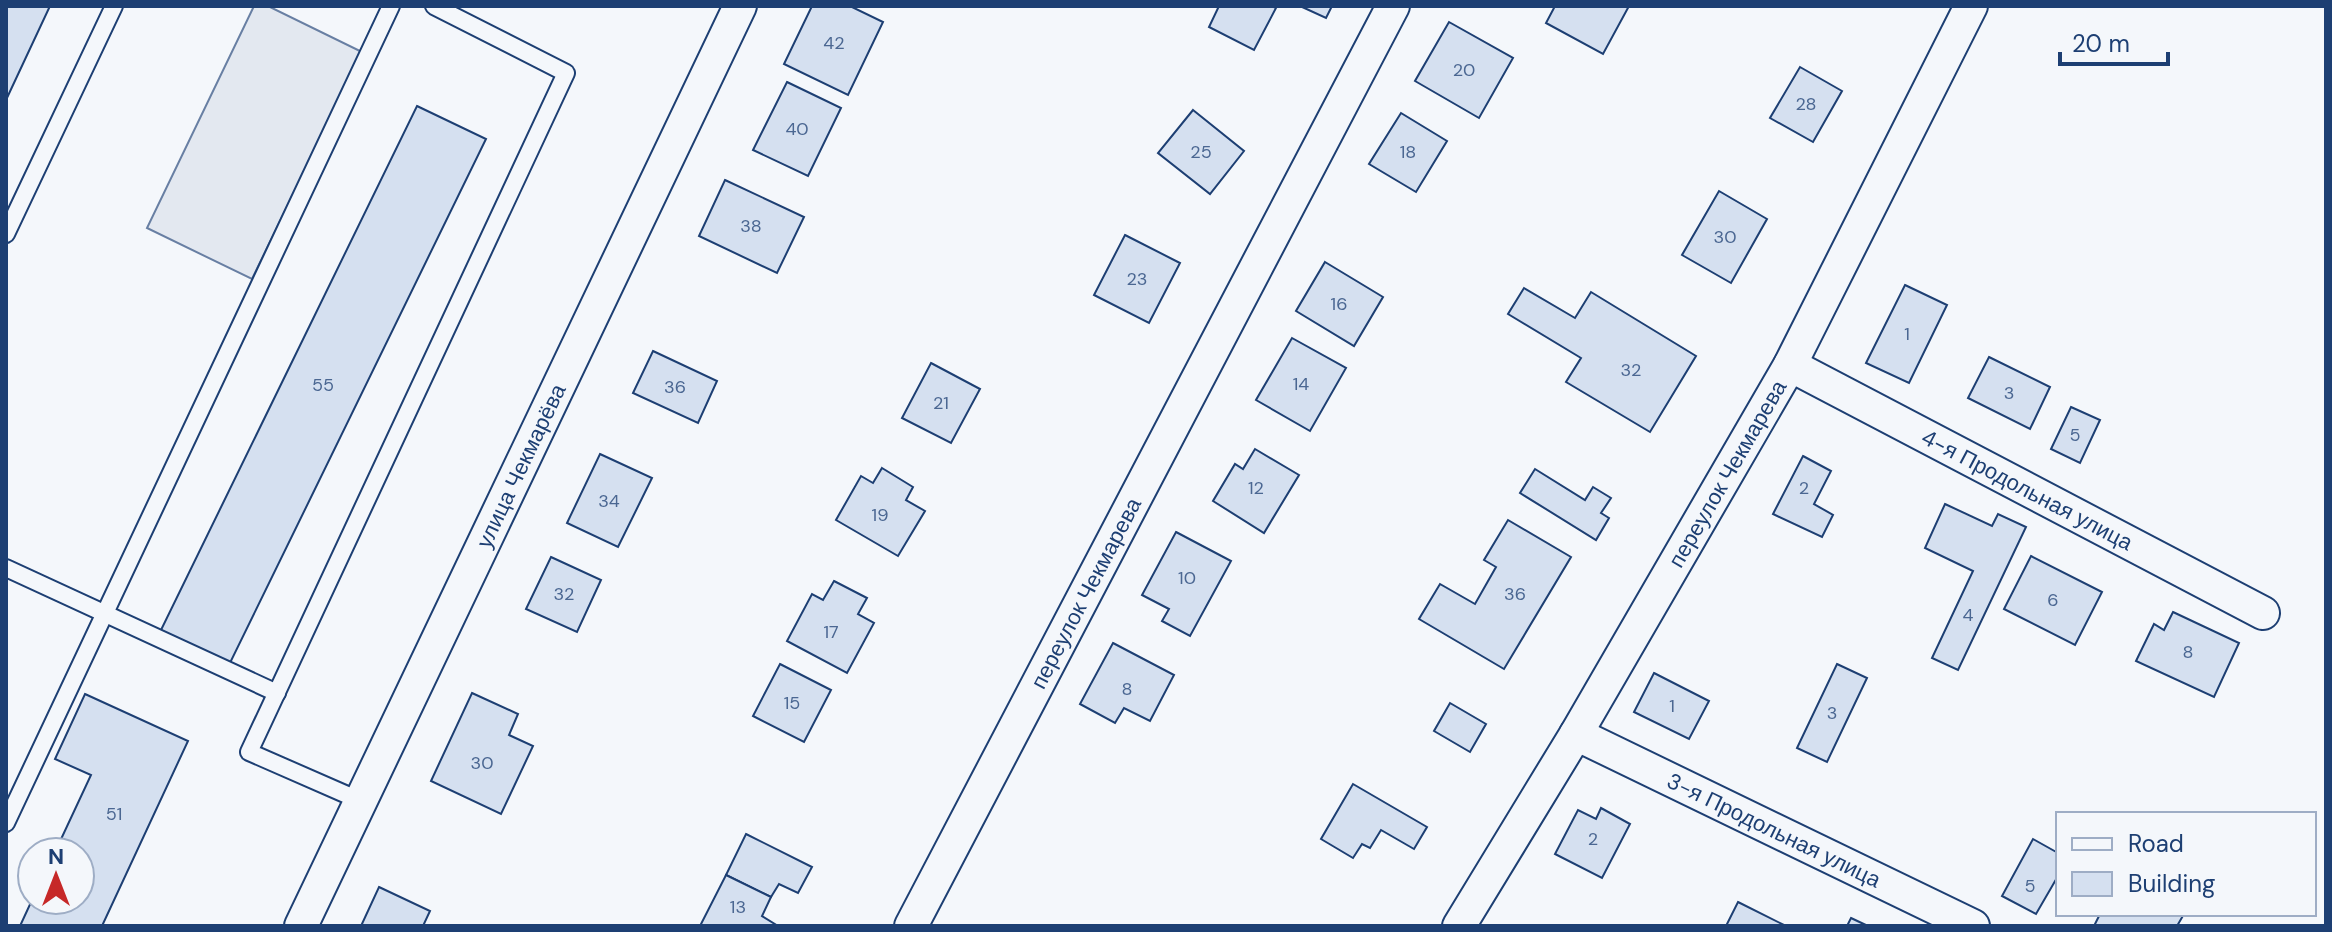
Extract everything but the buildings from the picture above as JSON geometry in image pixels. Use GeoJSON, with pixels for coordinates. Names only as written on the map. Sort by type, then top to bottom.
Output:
{"type":"FeatureCollection","features":[{"type":"Feature","properties":{"kind":"street","name":"улица Чекмарёва"},"geometry":{"type":"LineString","coordinates":[[301,926],[740,6]]}},
{"type":"Feature","properties":{"kind":"street","name":"переулок Чекмарева"},"geometry":{"type":"LineString","coordinates":[[911,926],[1393,6]]}},
{"type":"Feature","properties":{"kind":"street","name":"переулок Чекмарева"},"geometry":{"type":"LineString","coordinates":[[1459,926],[1576,734],[1790,365],[1971,6]]}},
{"type":"Feature","properties":{"kind":"street","name":"4-я Продольная улица"},"geometry":{"type":"LineString","coordinates":[[1790,365],[2263,613]]}},
{"type":"Feature","properties":{"kind":"street","name":"3-я Продольная улица"},"geometry":{"type":"LineString","coordinates":[[1576,734],[1973,926]]}},
{"type":"Feature","properties":{"kind":"lane"},"geometry":{"type":"LineString","coordinates":[[6,234],[114,6]]}},
{"type":"Feature","properties":{"kind":"lane"},"geometry":{"type":"LineString","coordinates":[[6,823],[391,6]]}},
{"type":"Feature","properties":{"kind":"lane"},"geometry":{"type":"LineString","coordinates":[[361,801],[249,752],[566,73],[434,6]]}},
{"type":"Feature","properties":{"kind":"lane"},"geometry":{"type":"LineString","coordinates":[[6,568],[277,693]]}},
{"type":"Feature","properties":{"kind":"shaded area"},"geometry":{"type":"Polygon","coordinates":[[[254,6],[268,6],[362,52],[252,279],[147,228],[254,6]]]}}]}
